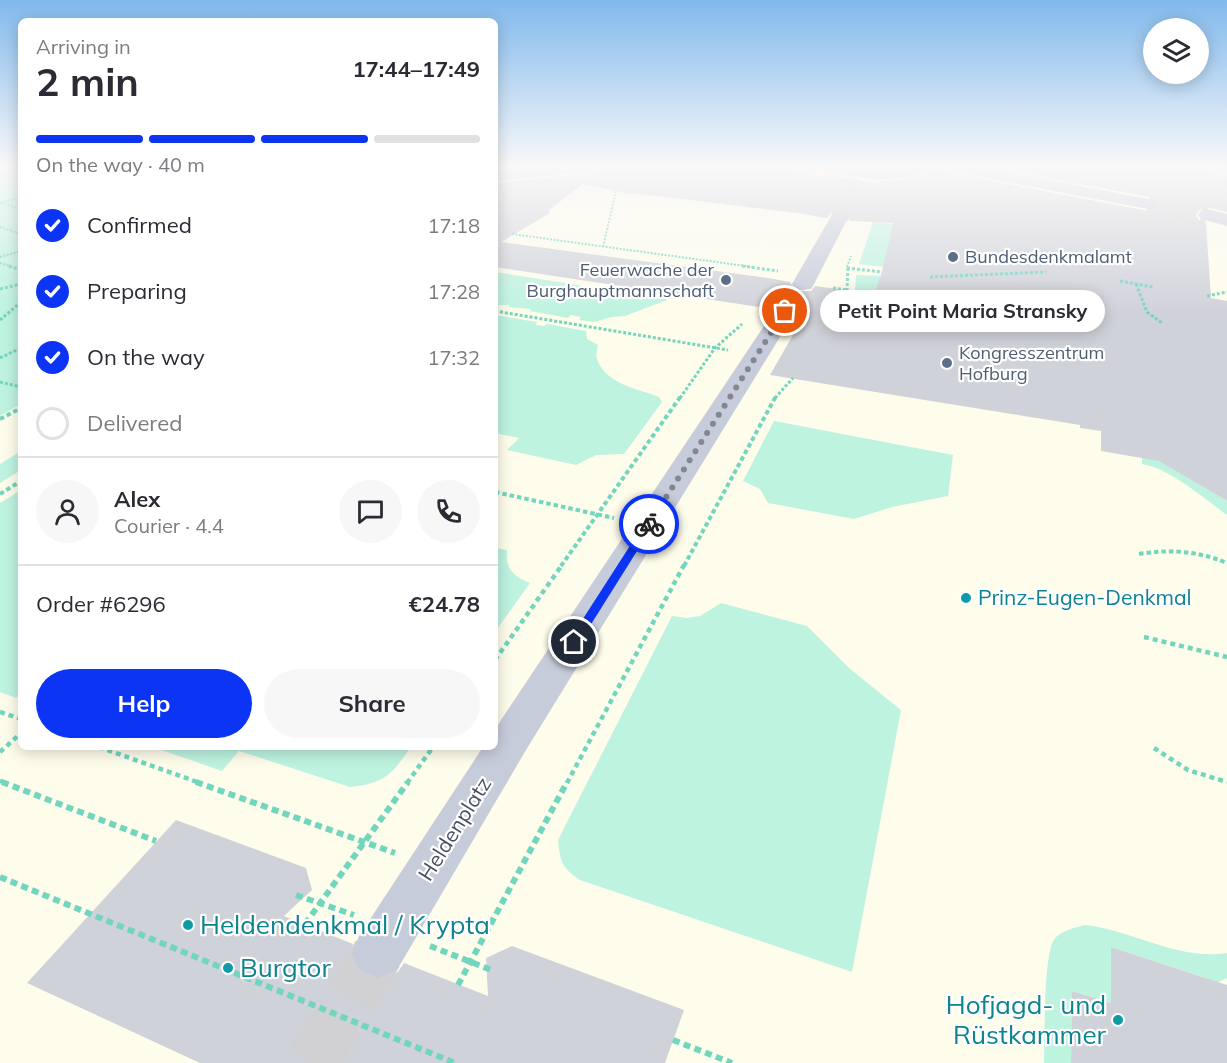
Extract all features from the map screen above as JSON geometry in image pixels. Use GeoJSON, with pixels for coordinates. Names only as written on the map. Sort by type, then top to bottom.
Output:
{"type":"FeatureCollection","features":[{"type":"Feature","properties":{"kind":"street"},"geometry":{"type":"LineString","coordinates":[[1209,216],[1227,220]]}},
{"type":"Feature","properties":{"kind":"street"},"geometry":{"type":"LineString","coordinates":[[803,284],[839,218]]}},
{"type":"Feature","properties":{"kind":"street","name":"Heldenplatz"},"geometry":{"type":"LineString","coordinates":[[378,953],[785,311]]}},
{"type":"Feature","properties":{"kind":"path"},"geometry":{"type":"LineString","coordinates":[[603,247],[610,216]]}},
{"type":"Feature","properties":{"kind":"path"},"geometry":{"type":"LineString","coordinates":[[0,227],[18,233]]}},
{"type":"Feature","properties":{"kind":"path"},"geometry":{"type":"LineString","coordinates":[[512,234],[783,272]]}},
{"type":"Feature","properties":{"kind":"path"},"geometry":{"type":"LineString","coordinates":[[0,257],[18,252]]}},
{"type":"Feature","properties":{"kind":"path"},"geometry":{"type":"LineString","coordinates":[[0,263],[18,269]]}},
{"type":"Feature","properties":{"kind":"path"},"geometry":{"type":"LineString","coordinates":[[847,268],[882,272]]}},
{"type":"Feature","properties":{"kind":"path"},"geometry":{"type":"LineString","coordinates":[[930,277],[1046,272]]}},
{"type":"Feature","properties":{"kind":"path"},"geometry":{"type":"LineString","coordinates":[[1120,281],[1152,287]]}},
{"type":"Feature","properties":{"kind":"path"},"geometry":{"type":"LineString","coordinates":[[1137,284],[1142,308],[1150,319],[1162,323]]}},
{"type":"Feature","properties":{"kind":"path"},"geometry":{"type":"LineString","coordinates":[[0,289],[18,285]]}},
{"type":"Feature","properties":{"kind":"path"},"geometry":{"type":"LineString","coordinates":[[1207,296],[1227,292]]}},
{"type":"Feature","properties":{"kind":"path"},"geometry":{"type":"LineString","coordinates":[[0,320],[18,305]]}},
{"type":"Feature","properties":{"kind":"path"},"geometry":{"type":"LineString","coordinates":[[498,312],[756,355]]}},
{"type":"Feature","properties":{"kind":"path"},"geometry":{"type":"LineString","coordinates":[[498,656],[715,348],[745,321]]}},
{"type":"Feature","properties":{"kind":"path"},"geometry":{"type":"LineString","coordinates":[[0,358],[18,349]]}},
{"type":"Feature","properties":{"kind":"path"},"geometry":{"type":"LineString","coordinates":[[458,985],[773,400],[793,378]]}},
{"type":"Feature","properties":{"kind":"path"},"geometry":{"type":"LineString","coordinates":[[0,382],[18,386]]}},
{"type":"Feature","properties":{"kind":"path"},"geometry":{"type":"LineString","coordinates":[[0,419],[18,410]]}},
{"type":"Feature","properties":{"kind":"path"},"geometry":{"type":"LineString","coordinates":[[0,494],[18,482]]}},
{"type":"Feature","properties":{"kind":"path"},"geometry":{"type":"LineString","coordinates":[[498,493],[648,526]]}},
{"type":"Feature","properties":{"kind":"path"},"geometry":{"type":"LineString","coordinates":[[1139,554],[1164,549],[1190,552],[1227,563]]}},
{"type":"Feature","properties":{"kind":"path"},"geometry":{"type":"LineString","coordinates":[[1144,637],[1227,657]]}},
{"type":"Feature","properties":{"kind":"path"},"geometry":{"type":"LineString","coordinates":[[0,712],[18,718]]}},
{"type":"Feature","properties":{"kind":"path"},"geometry":{"type":"LineString","coordinates":[[0,752],[18,736]]}},
{"type":"Feature","properties":{"kind":"path"},"geometry":{"type":"LineString","coordinates":[[1154,748],[1177,765],[1213,780],[1227,782]]}},
{"type":"Feature","properties":{"kind":"path"},"geometry":{"type":"LineString","coordinates":[[107,750],[432,866]]}},
{"type":"Feature","properties":{"kind":"path"},"geometry":{"type":"LineString","coordinates":[[305,924],[431,750]]}},
{"type":"Feature","properties":{"kind":"path"},"geometry":{"type":"LineString","coordinates":[[0,781],[156,841]]}},
{"type":"Feature","properties":{"kind":"path"},"geometry":{"type":"LineString","coordinates":[[0,877],[455,1063]]}},
{"type":"Feature","properties":{"kind":"path"},"geometry":{"type":"LineString","coordinates":[[673,1040],[732,1063]]}},
{"type":"Feature","properties":{"kind":"shaded area"},"geometry":{"type":"Polygon","coordinates":[[[0,216],[18,216],[18,750],[498,750],[498,216],[1227,216],[1227,1063],[0,1063],[0,216]]]}},
{"type":"Feature","properties":{"kind":"green space"},"geometry":{"type":"Polygon","coordinates":[[[0,216],[18,216],[18,406],[0,416],[0,216]]]}},
{"type":"Feature","properties":{"kind":"green space"},"geometry":{"type":"Polygon","coordinates":[[[873,222],[900,225],[884,267],[859,264],[873,222]]]}},
{"type":"Feature","properties":{"kind":"green space"},"geometry":{"type":"Polygon","coordinates":[[[498,272],[667,300],[625,316],[594,322],[579,320],[581,317],[571,315],[568,318],[530,311],[531,309],[508,307],[510,305],[498,305],[498,272]]]}},
{"type":"Feature","properties":{"kind":"green space"},"geometry":{"type":"Polygon","coordinates":[[[856,275],[882,276],[877,295],[855,292],[856,275]]]}},
{"type":"Feature","properties":{"kind":"green space"},"geometry":{"type":"Polygon","coordinates":[[[498,316],[537,322],[536,325],[547,324],[586,331],[587,339],[598,345],[596,356],[606,373],[622,384],[659,397],[662,402],[624,454],[596,455],[576,465],[507,450],[519,438],[498,434],[498,316]]]}},
{"type":"Feature","properties":{"kind":"green space"},"geometry":{"type":"Polygon","coordinates":[[[774,421],[953,455],[948,496],[892,507],[854,519],[768,503],[760,489],[743,481],[774,421]]]}},
{"type":"Feature","properties":{"kind":"green space"},"geometry":{"type":"Polygon","coordinates":[[[18,453],[18,472],[0,483],[0,464],[18,453]]]}},
{"type":"Feature","properties":{"kind":"green space"},"geometry":{"type":"Polygon","coordinates":[[[1153,457],[1227,501],[1227,515],[1164,471],[1142,464],[1142,458],[1153,457]]]}},
{"type":"Feature","properties":{"kind":"green space"},"geometry":{"type":"Polygon","coordinates":[[[18,492],[18,696],[16,698],[0,692],[0,503],[18,492]]]}},
{"type":"Feature","properties":{"kind":"green space"},"geometry":{"type":"Polygon","coordinates":[[[498,548],[507,550],[509,567],[519,578],[530,583],[498,628],[498,548]]]}},
{"type":"Feature","properties":{"kind":"green space"},"geometry":{"type":"Polygon","coordinates":[[[721,603],[807,626],[849,668],[901,710],[852,972],[580,880],[569,872],[561,859],[558,840],[672,616],[687,618],[700,616],[721,603]]]}},
{"type":"Feature","properties":{"kind":"green space"},"geometry":{"type":"Polygon","coordinates":[[[162,750],[409,750],[392,771],[380,780],[350,787],[239,751],[222,771],[162,750]]]}},
{"type":"Feature","properties":{"kind":"green space"},"geometry":{"type":"Polygon","coordinates":[[[1085,925],[1191,953],[1227,953],[1227,978],[1207,988],[1206,978],[1111,947],[1111,1003],[1072,991],[1071,1063],[1044,1063],[1048,960],[1051,946],[1055,938],[1062,933],[1085,925]]]}},
{"type":"Feature","properties":{"kind":"building"},"geometry":{"type":"Polygon","coordinates":[[[498,216],[546,216],[501,242],[768,278],[790,282],[795,291],[811,291],[815,286],[874,294],[882,272],[893,223],[849,221],[848,216],[1196,216],[1199,220],[1206,223],[1211,298],[1227,301],[1227,501],[1159,461],[1101,451],[1101,431],[1080,428],[1080,425],[770,375],[805,314],[797,313],[798,310],[794,304],[786,302],[776,304],[772,309],[498,267],[498,216]]]}},
{"type":"Feature","properties":{"kind":"building","name":"Burgtor"},"geometry":{"type":"Polygon","coordinates":[[[176,820],[306,868],[312,890],[284,916],[353,944],[350,954],[358,972],[379,980],[398,972],[404,963],[488,996],[486,958],[512,946],[684,1010],[665,1063],[200,1063],[27,983],[176,820]]]}},
{"type":"Feature","properties":{"kind":"building"},"geometry":{"type":"Polygon","coordinates":[[[1111,947],[1227,985],[1227,1063],[1071,1063],[1072,991],[1111,1003],[1111,947]]]}},
{"type":"Feature","properties":{"kind":"tunnel"},"geometry":{"type":"LineString","coordinates":[[785,311],[803,284]]}},
{"type":"Feature","properties":{"kind":"tunnel"},"geometry":{"type":"LineString","coordinates":[[311,1063],[378,953]]}},
{"type":"Feature","properties":{"kind":"way so far"},"geometry":{"type":"LineString","coordinates":[[649,524],[785,311]]}},
{"type":"Feature","properties":{"kind":"place","name":"Bundesdenkmalamt"},"geometry":{"type":"Point","coordinates":[953,257]}},
{"type":"Feature","properties":{"kind":"place","name":"Feuerwache der Burghauptmannschaft"},"geometry":{"type":"Point","coordinates":[726,280]}},
{"type":"Feature","properties":{"kind":"place","name":"Petit Point Maria Stransky"},"geometry":{"type":"Point","coordinates":[785,311]}},
{"type":"Feature","properties":{"kind":"place","name":"Kongresszentrum Hofburg"},"geometry":{"type":"Point","coordinates":[947,363]}},
{"type":"Feature","properties":{"kind":"place","name":"Prinz-Eugen-Denkmal"},"geometry":{"type":"Point","coordinates":[966,598]}},
{"type":"Feature","properties":{"kind":"place","name":"Heldendenkmal / Krypta"},"geometry":{"type":"Point","coordinates":[188,925]}},
{"type":"Feature","properties":{"kind":"place","name":"Burgtor"},"geometry":{"type":"Point","coordinates":[228,968]}},
{"type":"Feature","properties":{"kind":"place","name":"Hofjagd- und Rüstkammer"},"geometry":{"type":"Point","coordinates":[1118,1020]}},
{"type":"Feature","properties":{"kind":"route"},"geometry":{"type":"LineString","coordinates":[[574,642],[649,524]]}}]}
